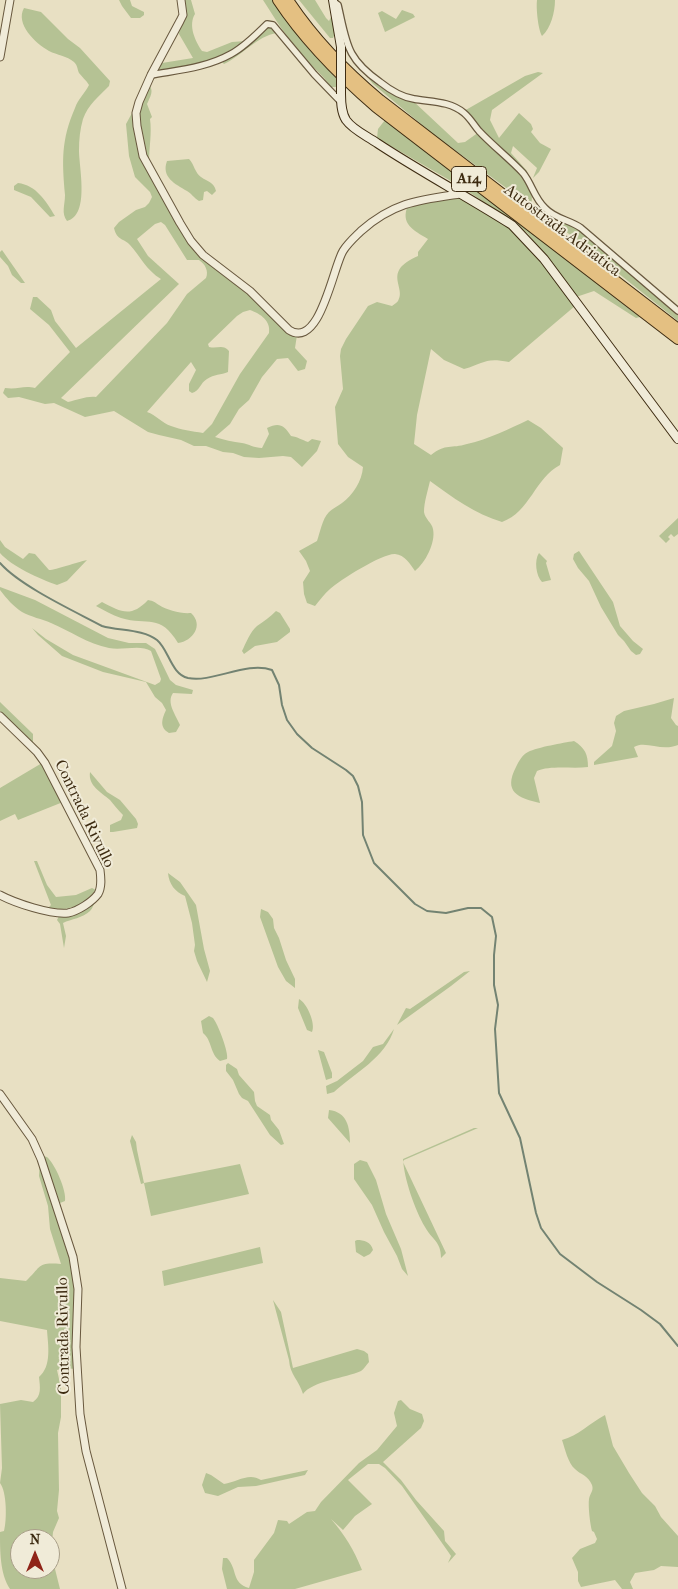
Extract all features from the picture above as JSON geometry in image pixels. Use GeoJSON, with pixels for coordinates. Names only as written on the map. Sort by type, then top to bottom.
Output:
{"type":"FeatureCollection","features":[{"type":"Feature","properties":{"kind":"highway","name":"Autostrada Adriatica"},"geometry":{"type":"LineString","coordinates":[[278,0],[323,58],[376,107],[678,339]]}},
{"type":"Feature","properties":{"kind":"highway","name":"Autostrada Adriatica"},"geometry":{"type":"LineString","coordinates":[[288,0],[323,46],[346,70],[380,100],[678,329]]}},
{"type":"Feature","properties":{"kind":"main road"},"geometry":{"type":"LineString","coordinates":[[334,1],[341,47],[341,98],[347,121],[393,153],[512,225],[523,235],[544,259],[678,439]]}},
{"type":"Feature","properties":{"kind":"street"},"geometry":{"type":"LineString","coordinates":[[0,57],[10,0]]}},
{"type":"Feature","properties":{"kind":"street"},"geometry":{"type":"LineString","coordinates":[[181,0],[183,15],[139,102],[136,113],[140,147],[147,165],[191,241],[203,255],[250,291],[293,332],[302,332],[309,329],[316,322],[328,293],[338,260],[344,249],[372,222],[393,208],[460,194]]}},
{"type":"Feature","properties":{"kind":"street"},"geometry":{"type":"LineString","coordinates":[[334,1],[338,5],[352,56],[364,70],[398,94],[410,99],[435,101],[450,105],[464,113],[478,130],[524,174],[538,202],[546,210],[558,218],[576,224],[678,311]]}},
{"type":"Feature","properties":{"kind":"street"},"geometry":{"type":"LineString","coordinates":[[151,75],[208,64],[231,54],[267,24],[272,25],[314,74],[341,98]]}},
{"type":"Feature","properties":{"kind":"street","name":"Contrada Rivullo"},"geometry":{"type":"LineString","coordinates":[[0,716],[37,752],[45,764],[100,870],[101,884],[98,894],[86,904],[69,913],[13,902],[0,895]]}},
{"type":"Feature","properties":{"kind":"street","name":"Contrada Rivullo"},"geometry":{"type":"LineString","coordinates":[[0,1094],[32,1139],[41,1159],[73,1257],[78,1289],[76,1347],[80,1414],[86,1452],[122,1589]]}},
{"type":"Feature","properties":{"kind":"green space"},"geometry":{"type":"Polygon","coordinates":[[[119,0],[130,0],[132,6],[144,12],[144,15],[140,18],[131,18],[119,0]]]}},
{"type":"Feature","properties":{"kind":"green space"},"geometry":{"type":"Polygon","coordinates":[[[183,0],[191,0],[195,14],[192,23],[193,33],[202,51],[207,52],[232,42],[246,41],[228,53],[208,62],[155,73],[162,63],[193,58],[179,34],[183,0]]]}},
{"type":"Feature","properties":{"kind":"green space"},"geometry":{"type":"Polygon","coordinates":[[[263,0],[272,0],[304,44],[337,79],[336,87],[330,87],[322,75],[307,62],[282,30],[263,0]]]}},
{"type":"Feature","properties":{"kind":"green space"},"geometry":{"type":"Polygon","coordinates":[[[299,0],[315,0],[329,21],[331,10],[336,31],[333,38],[330,38],[299,0]]]}},
{"type":"Feature","properties":{"kind":"green space"},"geometry":{"type":"Polygon","coordinates":[[[537,0],[555,0],[552,19],[548,29],[542,36],[539,29],[537,0]]]}},
{"type":"Feature","properties":{"kind":"green space"},"geometry":{"type":"Polygon","coordinates":[[[24,8],[41,12],[68,39],[80,48],[110,81],[109,86],[91,105],[83,119],[79,146],[81,201],[79,210],[74,217],[67,221],[64,212],[63,172],[65,141],[76,105],[89,85],[79,73],[74,62],[49,51],[33,38],[24,27],[22,14],[24,8]]]}},
{"type":"Feature","properties":{"kind":"green space"},"geometry":{"type":"Polygon","coordinates":[[[402,10],[413,14],[415,17],[385,32],[378,13],[382,11],[396,19],[402,10]]]}},
{"type":"Feature","properties":{"kind":"green space"},"geometry":{"type":"Polygon","coordinates":[[[267,27],[272,27],[311,72],[303,67],[277,33],[256,42],[224,64],[220,60],[267,27]]]}},
{"type":"Feature","properties":{"kind":"green space"},"geometry":{"type":"Polygon","coordinates":[[[538,72],[543,73],[492,110],[490,120],[499,138],[519,113],[531,124],[533,129],[531,132],[540,143],[551,149],[539,172],[533,178],[537,168],[513,146],[511,153],[527,171],[528,176],[464,111],[525,76],[538,72]]]}},
{"type":"Feature","properties":{"kind":"green space"},"geometry":{"type":"Polygon","coordinates":[[[369,76],[412,100],[458,143],[465,142],[479,132],[504,155],[522,176],[532,196],[531,204],[528,204],[433,134],[373,84],[369,76]]]}},
{"type":"Feature","properties":{"kind":"green space"},"geometry":{"type":"Polygon","coordinates":[[[148,84],[152,91],[147,104],[152,117],[150,119],[149,162],[146,158],[137,120],[148,84]]]}},
{"type":"Feature","properties":{"kind":"green space"},"geometry":{"type":"Polygon","coordinates":[[[132,113],[145,165],[173,218],[209,261],[297,335],[295,348],[307,361],[305,369],[298,371],[288,358],[277,359],[262,377],[249,400],[239,409],[230,424],[215,437],[262,448],[269,434],[267,428],[278,425],[286,429],[291,436],[308,442],[312,439],[321,441],[317,451],[302,467],[291,457],[244,457],[206,446],[194,446],[181,440],[148,432],[114,411],[85,417],[54,403],[45,404],[19,397],[8,398],[3,393],[5,388],[35,388],[70,352],[49,325],[30,309],[33,297],[37,297],[51,310],[55,321],[76,348],[161,279],[148,268],[128,243],[119,237],[114,228],[136,210],[145,207],[152,197],[150,192],[135,177],[129,156],[126,124],[132,113]],[[161,222],[155,224],[137,239],[148,256],[179,284],[61,398],[68,402],[96,397],[167,323],[187,294],[206,278],[207,270],[203,264],[199,260],[187,260],[165,225],[161,222]],[[250,310],[237,316],[208,344],[209,347],[222,347],[229,351],[228,372],[210,377],[197,391],[192,393],[189,391],[189,384],[196,370],[191,362],[147,412],[171,426],[203,433],[212,424],[240,374],[269,333],[267,322],[264,318],[250,310]]]}},
{"type":"Feature","properties":{"kind":"green space"},"geometry":{"type":"Polygon","coordinates":[[[385,120],[640,317],[636,318],[594,291],[576,297],[528,234],[515,223],[463,188],[377,138],[378,129],[385,120]]]}},
{"type":"Feature","properties":{"kind":"green space"},"geometry":{"type":"Polygon","coordinates":[[[189,159],[199,175],[215,188],[216,191],[212,195],[207,191],[204,192],[203,200],[199,201],[174,183],[166,171],[167,161],[189,159]]]}},
{"type":"Feature","properties":{"kind":"green space"},"geometry":{"type":"Polygon","coordinates":[[[18,183],[35,190],[44,199],[55,216],[50,217],[31,197],[14,190],[14,186],[18,183]]]}},
{"type":"Feature","properties":{"kind":"green space"},"geometry":{"type":"Polygon","coordinates":[[[449,198],[467,200],[516,233],[540,259],[575,306],[509,362],[490,360],[464,369],[444,360],[431,349],[417,415],[414,444],[431,455],[445,448],[483,439],[528,420],[541,428],[563,448],[560,465],[544,478],[519,511],[502,522],[473,510],[430,481],[424,512],[432,527],[433,540],[426,558],[419,567],[415,571],[407,560],[395,554],[381,558],[335,585],[315,606],[307,603],[304,594],[303,582],[310,571],[299,551],[317,541],[327,515],[353,492],[361,477],[363,467],[348,457],[338,444],[335,407],[343,389],[341,349],[368,306],[377,302],[392,306],[398,302],[400,290],[398,274],[407,262],[418,256],[418,252],[428,239],[409,226],[406,217],[408,205],[449,198]]]}},
{"type":"Feature","properties":{"kind":"green space"},"geometry":{"type":"Polygon","coordinates":[[[569,223],[573,224],[678,311],[678,321],[559,226],[569,223]]]}},
{"type":"Feature","properties":{"kind":"green space"},"geometry":{"type":"Polygon","coordinates":[[[2,250],[25,283],[21,283],[12,275],[8,266],[0,257],[2,250]]]}},
{"type":"Feature","properties":{"kind":"green space"},"geometry":{"type":"Polygon","coordinates":[[[678,518],[678,534],[674,537],[671,534],[668,537],[670,539],[666,543],[659,536],[678,518]]]}},
{"type":"Feature","properties":{"kind":"green space"},"geometry":{"type":"Polygon","coordinates":[[[0,540],[5,547],[23,559],[29,553],[35,554],[49,570],[87,560],[67,581],[57,585],[26,572],[11,563],[0,553],[0,540]]]}},
{"type":"Feature","properties":{"kind":"green space"},"geometry":{"type":"Polygon","coordinates":[[[579,551],[613,602],[620,626],[643,649],[640,654],[636,655],[631,651],[618,635],[601,607],[589,581],[573,559],[574,554],[579,551]]]}},
{"type":"Feature","properties":{"kind":"green space"},"geometry":{"type":"Polygon","coordinates":[[[539,553],[547,561],[551,580],[542,582],[538,576],[536,564],[539,553]]]}},
{"type":"Feature","properties":{"kind":"green space"},"geometry":{"type":"Polygon","coordinates":[[[0,587],[35,600],[108,638],[129,643],[146,643],[155,649],[170,680],[176,685],[193,690],[192,694],[173,693],[171,697],[172,709],[180,725],[176,732],[169,733],[164,728],[163,720],[166,710],[146,682],[103,672],[62,656],[32,628],[73,655],[155,685],[161,679],[151,651],[142,648],[109,648],[86,640],[51,623],[22,612],[0,590],[0,587]]]}},
{"type":"Feature","properties":{"kind":"green space"},"geometry":{"type":"Polygon","coordinates":[[[148,600],[170,610],[191,613],[197,622],[195,632],[188,639],[178,643],[159,624],[121,618],[96,606],[102,602],[126,612],[142,606],[148,600]]]}},
{"type":"Feature","properties":{"kind":"green space"},"geometry":{"type":"Polygon","coordinates":[[[276,611],[280,613],[290,632],[277,642],[255,646],[244,654],[242,651],[252,631],[276,611]]]}},
{"type":"Feature","properties":{"kind":"green space"},"geometry":{"type":"Polygon","coordinates":[[[674,698],[671,718],[678,726],[678,745],[666,747],[639,745],[634,747],[638,757],[594,765],[594,762],[612,746],[616,731],[614,723],[616,716],[624,711],[674,698]]]}},
{"type":"Feature","properties":{"kind":"green space"},"geometry":{"type":"Polygon","coordinates":[[[0,702],[33,734],[33,745],[0,711],[0,702]]]}},
{"type":"Feature","properties":{"kind":"green space"},"geometry":{"type":"Polygon","coordinates":[[[574,741],[585,752],[588,767],[548,768],[537,771],[534,778],[540,803],[525,799],[515,792],[512,788],[512,776],[524,755],[538,748],[574,741]]]}},
{"type":"Feature","properties":{"kind":"green space"},"geometry":{"type":"Polygon","coordinates":[[[42,763],[63,802],[18,820],[15,814],[0,821],[0,788],[42,763]]]}},
{"type":"Feature","properties":{"kind":"green space"},"geometry":{"type":"Polygon","coordinates":[[[90,772],[107,792],[120,800],[136,819],[137,828],[110,832],[110,825],[121,820],[123,815],[93,785],[90,772]]]}},
{"type":"Feature","properties":{"kind":"green space"},"geometry":{"type":"Polygon","coordinates":[[[34,861],[37,861],[47,885],[56,897],[76,895],[92,888],[96,890],[75,906],[63,909],[48,908],[51,905],[34,861]]]}},
{"type":"Feature","properties":{"kind":"green space"},"geometry":{"type":"Polygon","coordinates":[[[168,873],[180,882],[196,905],[210,971],[207,982],[194,951],[192,923],[185,896],[173,887],[168,873]]]}},
{"type":"Feature","properties":{"kind":"green space"},"geometry":{"type":"Polygon","coordinates":[[[96,900],[91,910],[87,913],[63,923],[66,936],[64,948],[60,924],[57,920],[60,914],[96,900]]]}},
{"type":"Feature","properties":{"kind":"green space"},"geometry":{"type":"Polygon","coordinates":[[[261,909],[268,912],[273,919],[274,928],[295,979],[295,988],[286,981],[278,967],[260,917],[261,909]]]}},
{"type":"Feature","properties":{"kind":"green space"},"geometry":{"type":"Polygon","coordinates":[[[470,971],[397,1025],[406,1008],[410,1009],[464,972],[470,971]]]}},
{"type":"Feature","properties":{"kind":"green space"},"geometry":{"type":"Polygon","coordinates":[[[299,999],[310,1014],[313,1024],[312,1032],[307,1030],[298,1008],[299,999]]]}},
{"type":"Feature","properties":{"kind":"green space"},"geometry":{"type":"Polygon","coordinates":[[[209,1016],[213,1018],[220,1032],[227,1059],[220,1061],[217,1058],[203,1033],[201,1021],[209,1016]]]}},
{"type":"Feature","properties":{"kind":"green space"},"geometry":{"type":"Polygon","coordinates":[[[394,1029],[384,1048],[369,1064],[334,1092],[327,1094],[326,1086],[337,1081],[363,1061],[373,1047],[383,1044],[394,1029]]]}},
{"type":"Feature","properties":{"kind":"green space"},"geometry":{"type":"Polygon","coordinates":[[[318,1050],[324,1052],[332,1078],[326,1080],[318,1050]]]}},
{"type":"Feature","properties":{"kind":"green space"},"geometry":{"type":"Polygon","coordinates":[[[228,1063],[237,1069],[239,1075],[254,1092],[257,1106],[270,1115],[271,1120],[279,1130],[284,1144],[281,1145],[270,1135],[248,1101],[239,1094],[233,1080],[226,1071],[228,1063]]]}},
{"type":"Feature","properties":{"kind":"green space"},"geometry":{"type":"Polygon","coordinates":[[[329,1110],[335,1111],[344,1117],[348,1126],[350,1143],[328,1118],[329,1110]]]}},
{"type":"Feature","properties":{"kind":"green space"},"geometry":{"type":"Polygon","coordinates":[[[474,1128],[478,1128],[404,1160],[403,1159],[474,1128]]]}},
{"type":"Feature","properties":{"kind":"green space"},"geometry":{"type":"Polygon","coordinates":[[[132,1135],[136,1142],[144,1183],[141,1184],[130,1141],[132,1135]]]}},
{"type":"Feature","properties":{"kind":"green space"},"geometry":{"type":"Polygon","coordinates":[[[43,1156],[50,1160],[57,1171],[64,1191],[65,1201],[60,1203],[43,1156]]]}},
{"type":"Feature","properties":{"kind":"green space"},"geometry":{"type":"Polygon","coordinates":[[[40,1160],[76,1270],[75,1369],[64,1368],[57,1370],[61,1388],[61,1417],[58,1433],[59,1490],[57,1511],[59,1518],[54,1529],[10,1529],[10,1579],[58,1579],[60,1589],[10,1589],[2,1569],[1,1554],[0,1532],[4,1531],[6,1513],[4,1493],[0,1483],[2,1468],[0,1404],[21,1400],[33,1402],[36,1400],[40,1391],[39,1377],[48,1361],[48,1349],[47,1330],[0,1321],[0,1278],[26,1281],[41,1266],[61,1264],[50,1229],[48,1206],[39,1176],[40,1160]]]}},
{"type":"Feature","properties":{"kind":"green space"},"geometry":{"type":"Polygon","coordinates":[[[360,1160],[367,1162],[376,1180],[386,1214],[401,1249],[408,1276],[402,1269],[372,1205],[354,1179],[354,1164],[360,1160]]]}},
{"type":"Feature","properties":{"kind":"green space"},"geometry":{"type":"Polygon","coordinates":[[[403,1163],[446,1253],[441,1258],[438,1244],[425,1227],[414,1203],[405,1176],[403,1163]]]}},
{"type":"Feature","properties":{"kind":"green space"},"geometry":{"type":"Polygon","coordinates":[[[240,1164],[249,1194],[151,1216],[144,1183],[240,1164]]]}},
{"type":"Feature","properties":{"kind":"green space"},"geometry":{"type":"Polygon","coordinates":[[[355,1241],[365,1241],[371,1245],[373,1250],[370,1254],[364,1257],[356,1252],[355,1241]]]}},
{"type":"Feature","properties":{"kind":"green space"},"geometry":{"type":"Polygon","coordinates":[[[260,1247],[263,1263],[164,1286],[162,1271],[260,1247]]]}},
{"type":"Feature","properties":{"kind":"green space"},"geometry":{"type":"Polygon","coordinates":[[[273,1300],[281,1312],[293,1368],[357,1349],[368,1354],[369,1362],[361,1371],[321,1383],[303,1394],[291,1370],[273,1300]]]}},
{"type":"Feature","properties":{"kind":"green space"},"geometry":{"type":"Polygon","coordinates":[[[401,1400],[410,1409],[422,1414],[424,1421],[421,1428],[383,1462],[401,1480],[444,1531],[445,1541],[456,1554],[448,1563],[451,1556],[402,1486],[379,1464],[368,1464],[348,1480],[372,1504],[355,1516],[343,1530],[331,1519],[349,1543],[362,1570],[295,1589],[227,1589],[222,1569],[223,1558],[227,1558],[230,1562],[240,1583],[249,1588],[254,1572],[254,1560],[274,1533],[278,1520],[287,1521],[289,1524],[307,1512],[315,1511],[321,1502],[359,1463],[377,1450],[397,1426],[394,1413],[398,1401],[401,1400]]]}},
{"type":"Feature","properties":{"kind":"green space"},"geometry":{"type":"Polygon","coordinates":[[[605,1415],[613,1446],[629,1473],[642,1493],[655,1506],[661,1517],[678,1536],[678,1567],[661,1566],[654,1570],[635,1573],[630,1582],[633,1589],[622,1589],[615,1580],[581,1587],[578,1581],[578,1572],[572,1558],[580,1549],[595,1543],[597,1539],[592,1531],[589,1515],[589,1499],[592,1485],[570,1463],[562,1440],[579,1432],[605,1415]]]}},
{"type":"Feature","properties":{"kind":"green space"},"geometry":{"type":"Polygon","coordinates":[[[308,1470],[305,1475],[256,1486],[238,1487],[218,1496],[205,1493],[202,1485],[206,1473],[224,1484],[247,1477],[261,1480],[308,1470]]]}},
{"type":"Feature","properties":{"kind":"waterway"},"geometry":{"type":"LineString","coordinates":[[0,563],[9,572],[34,589],[102,626],[151,636],[161,644],[174,667],[182,676],[198,679],[251,668],[272,670],[279,685],[282,705],[287,720],[297,734],[312,748],[353,776],[362,802],[363,835],[374,863],[415,904],[427,911],[446,913],[468,908],[481,908],[492,917],[496,936],[494,985],[498,1005],[495,1029],[499,1093],[520,1138],[541,1228],[560,1254],[597,1282],[660,1324],[678,1346]]}}]}
